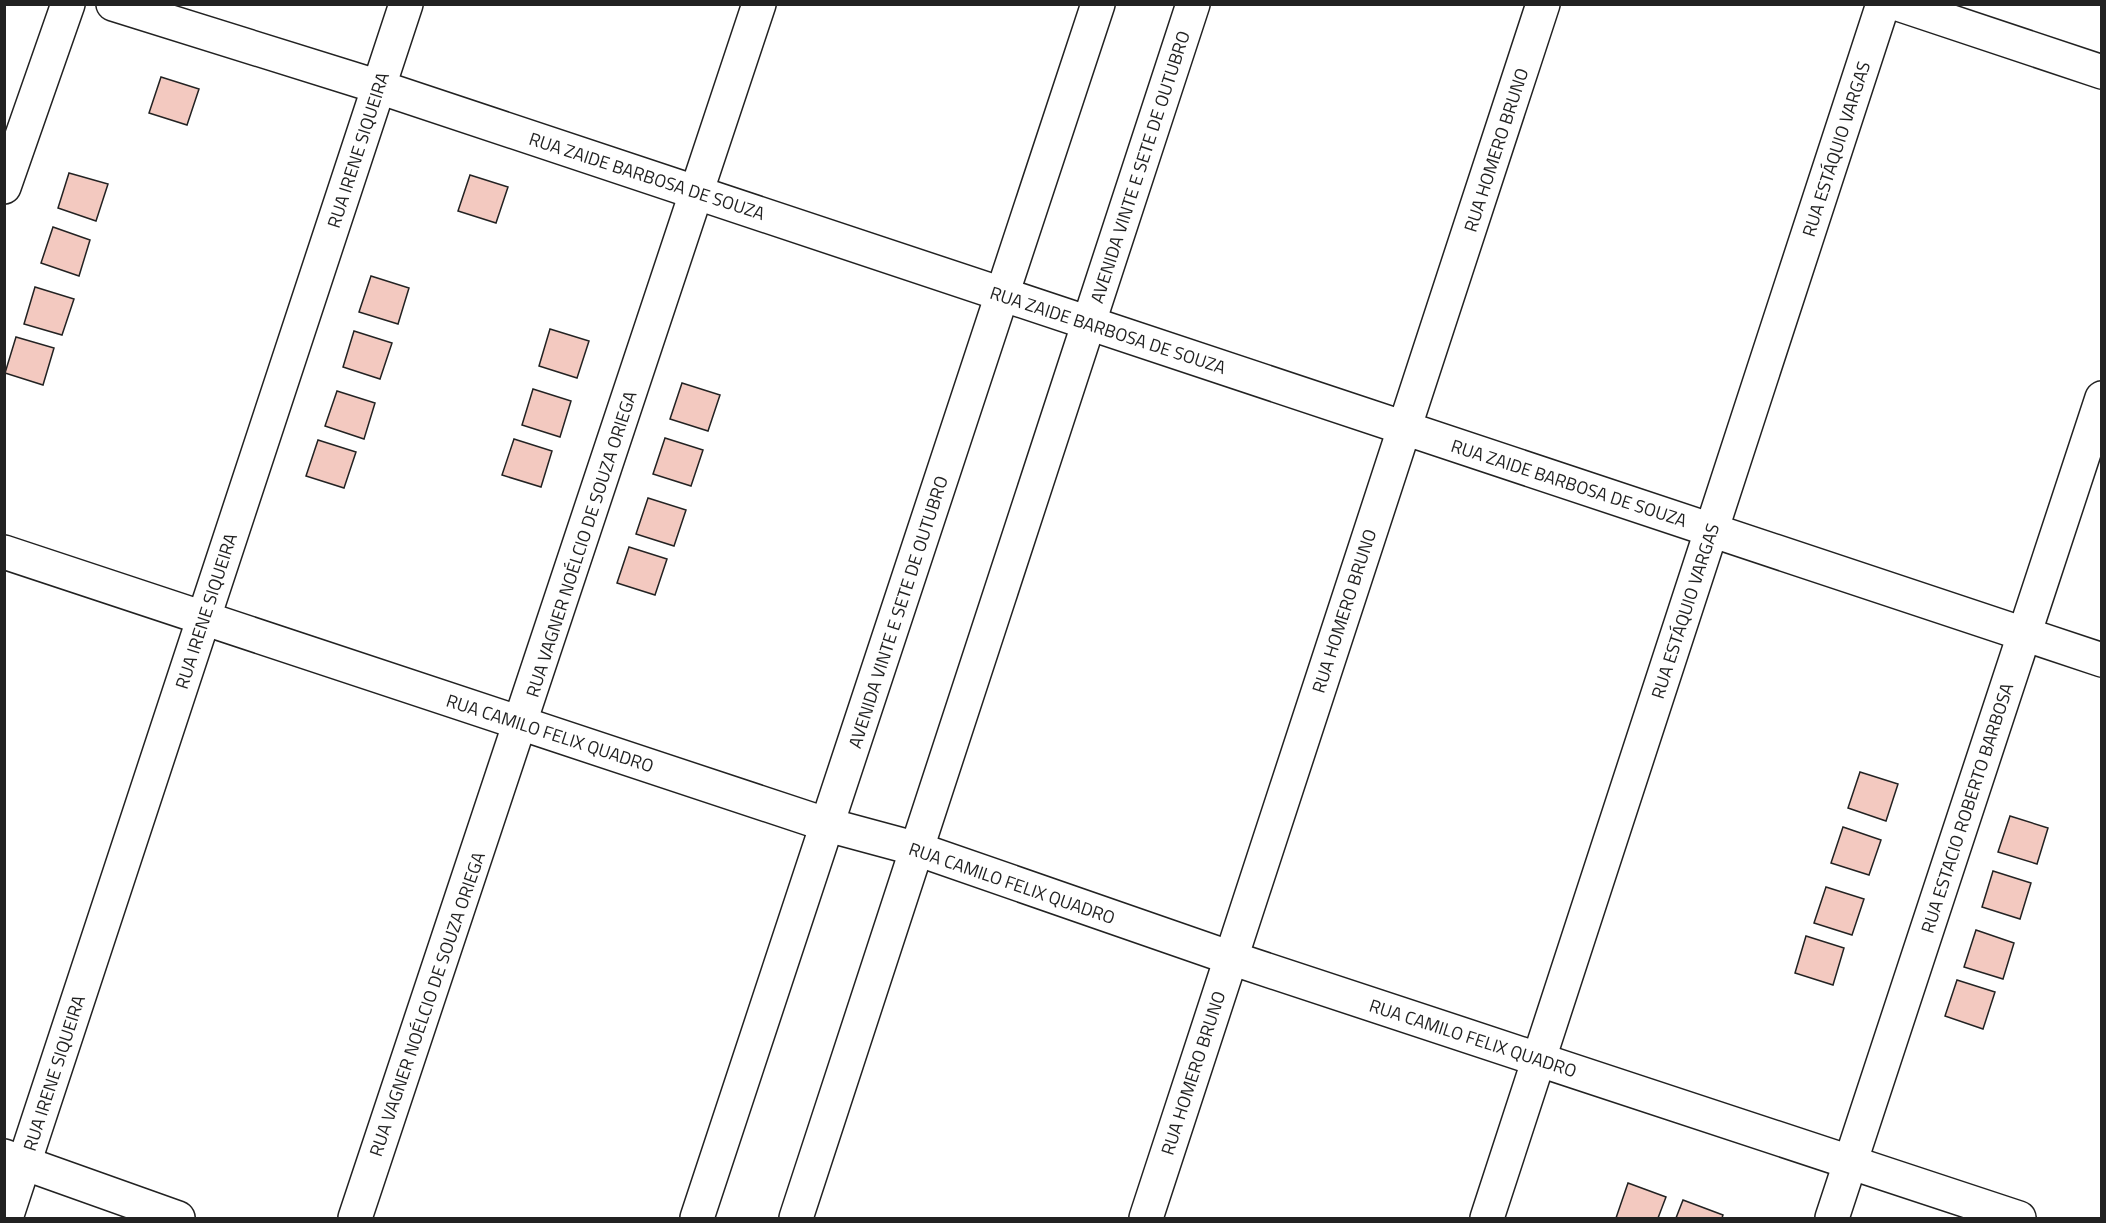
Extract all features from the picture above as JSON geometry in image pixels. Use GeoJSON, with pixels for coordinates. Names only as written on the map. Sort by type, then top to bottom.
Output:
{"type":"FeatureCollection","features":[{"type":"Feature","properties":{"kind":"street"},"geometry":{"type":"LineString","coordinates":[[4,187],[68,4]]}},
{"type":"Feature","properties":{"kind":"street","name":"RUA ZAIDE BARBOSA DE SOUZA"},"geometry":{"type":"LineString","coordinates":[[113,4],[379,87],[2102,660]]}},
{"type":"Feature","properties":{"kind":"street","name":"RUA IRENE SIQUEIRA"},"geometry":{"type":"LineString","coordinates":[[6,1218],[15,1159],[204,618],[406,4]]}},
{"type":"Feature","properties":{"kind":"street","name":"RUA VAGNER NOÉLCIO DE SOUZA ORIEGA"},"geometry":{"type":"LineString","coordinates":[[355,1218],[759,4]]}},
{"type":"Feature","properties":{"kind":"street","name":"AVENIDA VINTE E SETE DE OUTUBRO"},"geometry":{"type":"LineString","coordinates":[[697,1218],[1098,4]]}},
{"type":"Feature","properties":{"kind":"street","name":"AVENIDA VINTE E SETE DE OUTUBRO"},"geometry":{"type":"LineString","coordinates":[[796,1218],[1193,4]]}},
{"type":"Feature","properties":{"kind":"street","name":"RUA HOMERO BRUNO"},"geometry":{"type":"LineString","coordinates":[[1146,1218],[1543,4]]}},
{"type":"Feature","properties":{"kind":"street","name":"RUA ESTÁQUIO VARGAS"},"geometry":{"type":"LineString","coordinates":[[1487,1218],[1883,4]]}},
{"type":"Feature","properties":{"kind":"street"},"geometry":{"type":"LineString","coordinates":[[1898,4],[2102,72]]}},
{"type":"Feature","properties":{"kind":"street","name":"RUA ESTACIO ROBERTO BARBOSA"},"geometry":{"type":"LineString","coordinates":[[1832,1218],[2102,398]]}},
{"type":"Feature","properties":{"kind":"street","name":"RUA CAMILO FELIX QUADRO"},"geometry":{"type":"LineString","coordinates":[[4,552],[828,825],[917,849],[1231,958],[2019,1218]]}},
{"type":"Feature","properties":{"kind":"street"},"geometry":{"type":"LineString","coordinates":[[15,1159],[178,1218]]}},
{"type":"Feature","properties":{"kind":"building"},"geometry":{"type":"Polygon","coordinates":[[[161,77],[199,89],[187,125],[149,113],[161,77]]]}},
{"type":"Feature","properties":{"kind":"building"},"geometry":{"type":"Polygon","coordinates":[[[69,173],[108,184],[96,221],[58,208],[69,173]]]}},
{"type":"Feature","properties":{"kind":"building"},"geometry":{"type":"Polygon","coordinates":[[[470,175],[508,187],[496,223],[458,211],[470,175]]]}},
{"type":"Feature","properties":{"kind":"building"},"geometry":{"type":"Polygon","coordinates":[[[53,227],[90,240],[79,276],[41,263],[53,227]]]}},
{"type":"Feature","properties":{"kind":"building"},"geometry":{"type":"Polygon","coordinates":[[[371,276],[409,288],[398,324],[359,312],[371,276]]]}},
{"type":"Feature","properties":{"kind":"building"},"geometry":{"type":"Polygon","coordinates":[[[35,287],[74,299],[62,335],[24,324],[35,287]]]}},
{"type":"Feature","properties":{"kind":"building"},"geometry":{"type":"Polygon","coordinates":[[[550,329],[589,341],[577,378],[539,366],[550,329]]]}},
{"type":"Feature","properties":{"kind":"building"},"geometry":{"type":"Polygon","coordinates":[[[354,331],[392,343],[380,379],[343,367],[354,331]]]}},
{"type":"Feature","properties":{"kind":"building"},"geometry":{"type":"Polygon","coordinates":[[[16,337],[54,348],[43,385],[5,373],[16,337]]]}},
{"type":"Feature","properties":{"kind":"building"},"geometry":{"type":"Polygon","coordinates":[[[682,383],[720,395],[708,431],[670,419],[682,383]]]}},
{"type":"Feature","properties":{"kind":"building"},"geometry":{"type":"Polygon","coordinates":[[[533,389],[571,401],[560,437],[522,425],[533,389]]]}},
{"type":"Feature","properties":{"kind":"building"},"geometry":{"type":"Polygon","coordinates":[[[337,391],[375,403],[364,439],[325,426],[337,391]]]}},
{"type":"Feature","properties":{"kind":"building"},"geometry":{"type":"Polygon","coordinates":[[[665,438],[703,450],[691,486],[653,474],[665,438]]]}},
{"type":"Feature","properties":{"kind":"building"},"geometry":{"type":"Polygon","coordinates":[[[514,439],[552,451],[541,487],[502,475],[514,439]]]}},
{"type":"Feature","properties":{"kind":"building"},"geometry":{"type":"Polygon","coordinates":[[[318,440],[356,452],[344,488],[306,476],[318,440]]]}},
{"type":"Feature","properties":{"kind":"building"},"geometry":{"type":"Polygon","coordinates":[[[648,498],[686,510],[674,546],[636,534],[648,498]]]}},
{"type":"Feature","properties":{"kind":"building"},"geometry":{"type":"Polygon","coordinates":[[[629,547],[667,559],[655,595],[617,583],[629,547]]]}},
{"type":"Feature","properties":{"kind":"building"},"geometry":{"type":"Polygon","coordinates":[[[1860,772],[1898,784],[1886,821],[1848,808],[1860,772]]]}},
{"type":"Feature","properties":{"kind":"building"},"geometry":{"type":"Polygon","coordinates":[[[2010,816],[2048,828],[2037,864],[1998,852],[2010,816]]]}},
{"type":"Feature","properties":{"kind":"building"},"geometry":{"type":"Polygon","coordinates":[[[1843,827],[1881,840],[1869,875],[1831,863],[1843,827]]]}},
{"type":"Feature","properties":{"kind":"building"},"geometry":{"type":"Polygon","coordinates":[[[1993,871],[2031,883],[2020,919],[1982,907],[1993,871]]]}},
{"type":"Feature","properties":{"kind":"building"},"geometry":{"type":"Polygon","coordinates":[[[1826,887],[1864,899],[1852,935],[1814,923],[1826,887]]]}},
{"type":"Feature","properties":{"kind":"building"},"geometry":{"type":"Polygon","coordinates":[[[1976,930],[2014,943],[2003,979],[1964,967],[1976,930]]]}},
{"type":"Feature","properties":{"kind":"building"},"geometry":{"type":"Polygon","coordinates":[[[1806,936],[1844,948],[1833,985],[1795,973],[1806,936]]]}},
{"type":"Feature","properties":{"kind":"building"},"geometry":{"type":"Polygon","coordinates":[[[1957,980],[1995,992],[1983,1029],[1945,1016],[1957,980]]]}},
{"type":"Feature","properties":{"kind":"building"},"geometry":{"type":"Polygon","coordinates":[[[1628,1183],[1666,1197],[1658,1218],[1616,1218],[1628,1183]]]}},
{"type":"Feature","properties":{"kind":"building"},"geometry":{"type":"Polygon","coordinates":[[[1683,1200],[1723,1215],[1722,1218],[1676,1218],[1683,1200]]]}}]}
